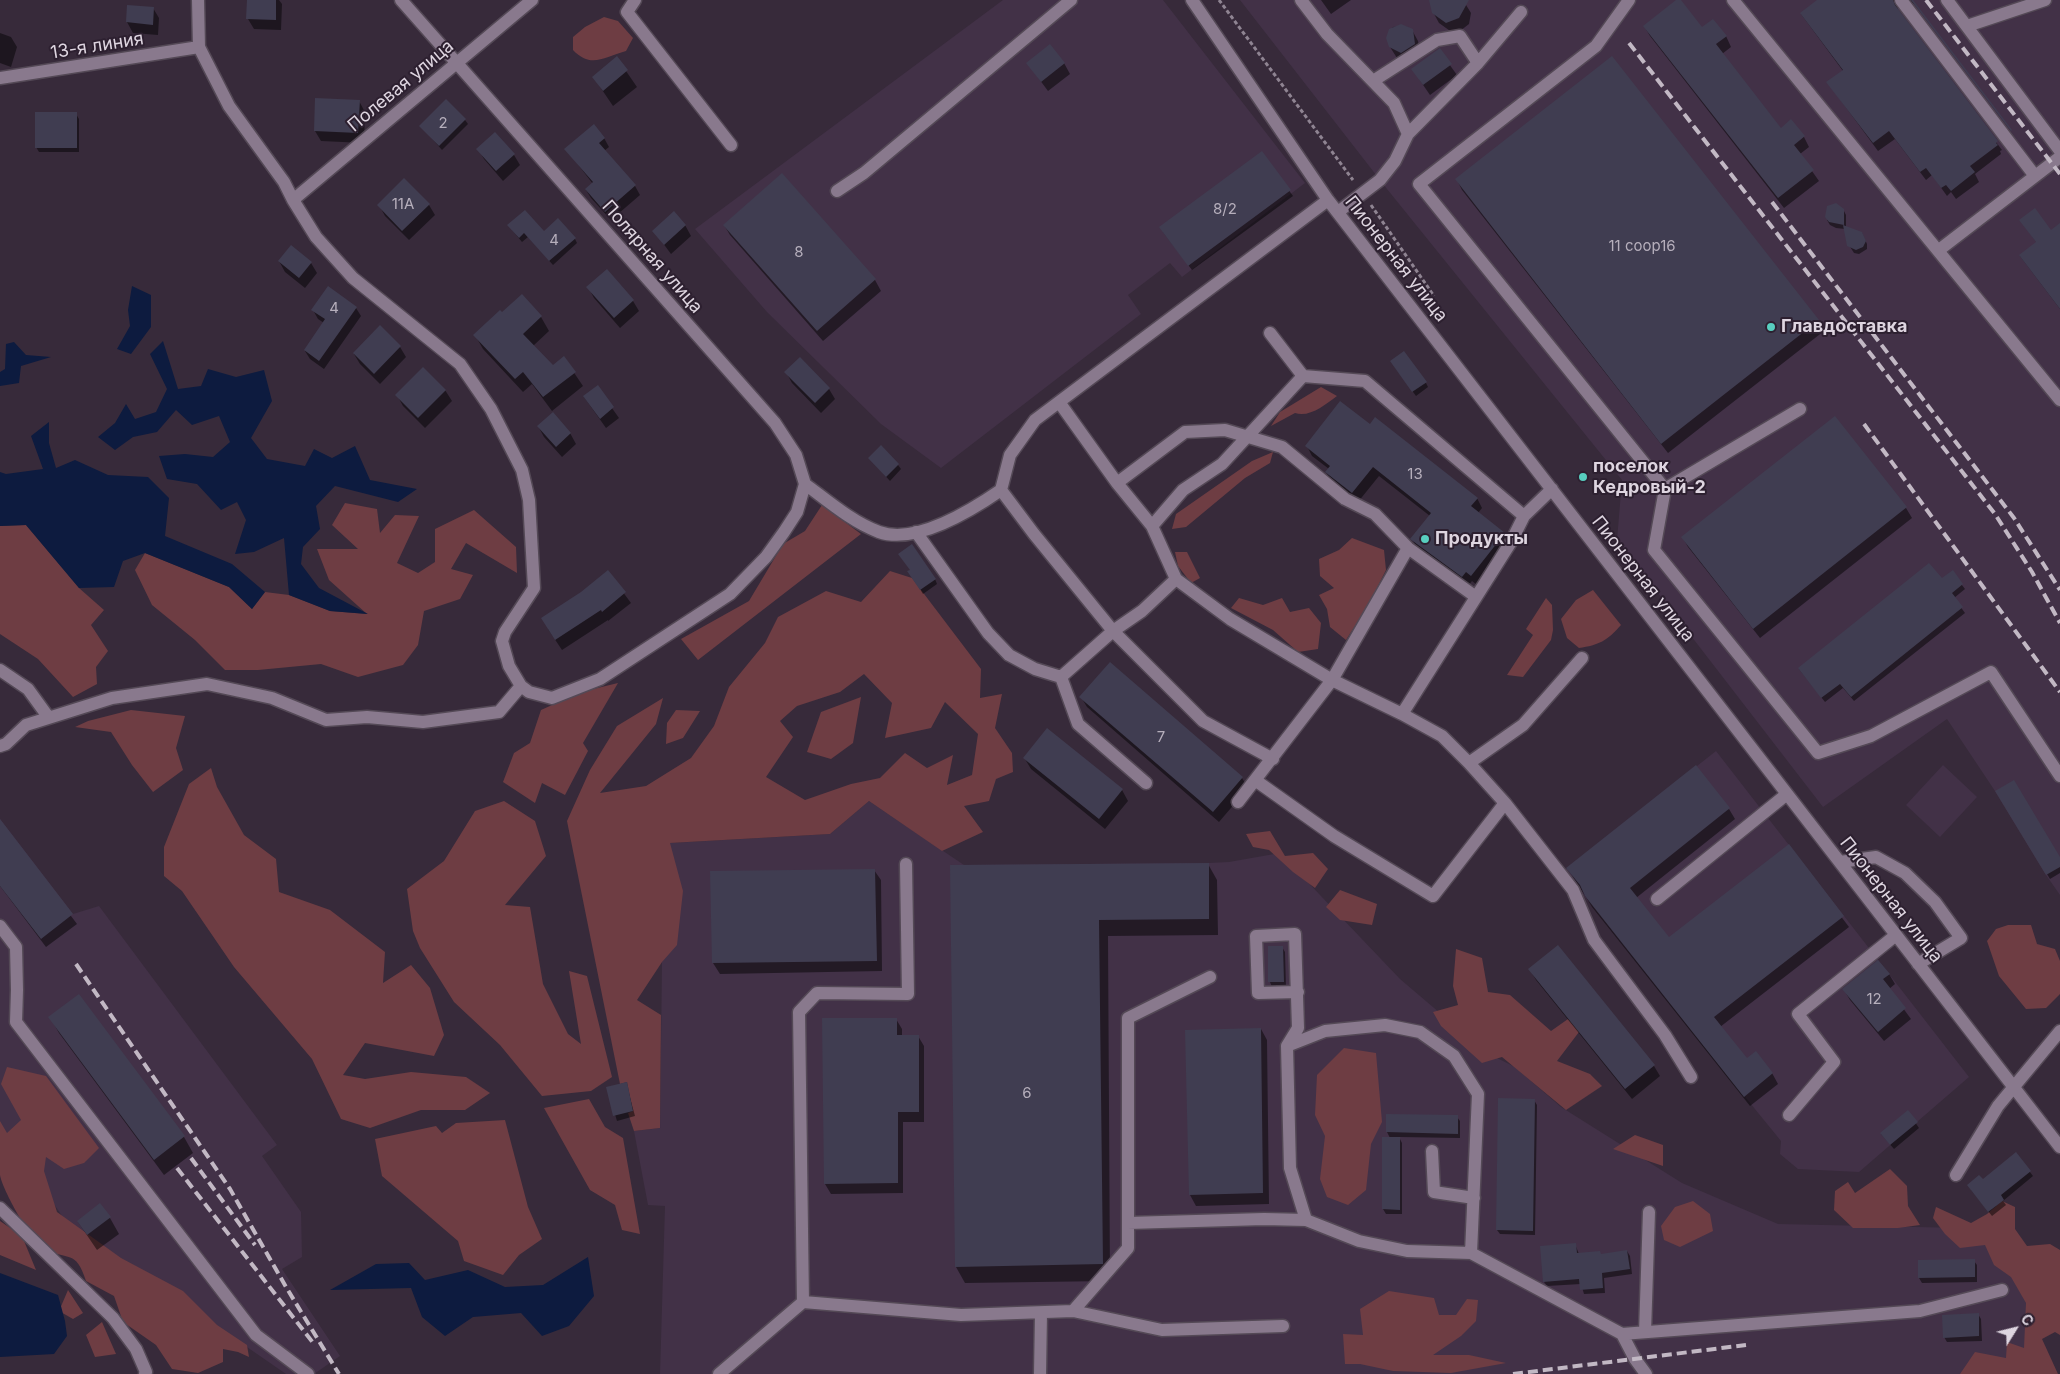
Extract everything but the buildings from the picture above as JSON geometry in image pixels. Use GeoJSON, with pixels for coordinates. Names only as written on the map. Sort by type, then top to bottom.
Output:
{"type":"FeatureCollection","features":[{"type":"Feature","properties":{"kind":"street"},"geometry":{"type":"LineString","coordinates":[[198,0],[199,47],[229,106],[284,182],[316,237],[353,278],[460,364],[491,409],[522,470],[529,500],[534,588],[505,632],[502,641],[509,666],[521,686],[529,692],[552,698],[600,679],[730,594],[766,557],[784,532],[796,512],[804,484],[843,512],[880,532],[899,534],[916,532],[950,521],[1002,490],[1010,455],[1035,420],[1328,200]]}},
{"type":"Feature","properties":{"kind":"street","name":"Полярная улица"},"geometry":{"type":"LineString","coordinates":[[401,0],[775,423],[796,455],[804,484]]}},
{"type":"Feature","properties":{"kind":"street","name":"Полевая улица"},"geometry":{"type":"LineString","coordinates":[[293,200],[532,0]]}},
{"type":"Feature","properties":{"kind":"street"},"geometry":{"type":"LineString","coordinates":[[635,0],[628,12],[731,145]]}},
{"type":"Feature","properties":{"kind":"street"},"geometry":{"type":"LineString","coordinates":[[837,191],[864,173],[1071,0]]}},
{"type":"Feature","properties":{"kind":"street","name":"Пионерная улица"},"geometry":{"type":"LineString","coordinates":[[1192,0],[1328,200],[2060,1147]]}},
{"type":"Feature","properties":{"kind":"street"},"geometry":{"type":"LineString","coordinates":[[1301,0],[1327,34],[1394,103],[1408,134]]}},
{"type":"Feature","properties":{"kind":"street"},"geometry":{"type":"LineString","coordinates":[[1629,0],[1596,46],[1419,184],[1665,489],[1654,550],[1818,753],[1870,736],[1991,672],[2060,776]]}},
{"type":"Feature","properties":{"kind":"street"},"geometry":{"type":"LineString","coordinates":[[1734,0],[2060,400]]}},
{"type":"Feature","properties":{"kind":"street"},"geometry":{"type":"LineString","coordinates":[[1901,0],[2035,176]]}},
{"type":"Feature","properties":{"kind":"street"},"geometry":{"type":"LineString","coordinates":[[1947,0],[2060,151]]}},
{"type":"Feature","properties":{"kind":"street"},"geometry":{"type":"LineString","coordinates":[[1967,26],[2045,0]]}},
{"type":"Feature","properties":{"kind":"street"},"geometry":{"type":"LineString","coordinates":[[1338,212],[1380,180],[1395,161],[1408,134],[1478,63],[1521,12]]}},
{"type":"Feature","properties":{"kind":"street"},"geometry":{"type":"LineString","coordinates":[[1372,81],[1437,40],[1460,36],[1478,63]]}},
{"type":"Feature","properties":{"kind":"street","name":"13-я линия"},"geometry":{"type":"LineString","coordinates":[[0,78],[199,47]]}},
{"type":"Feature","properties":{"kind":"street"},"geometry":{"type":"LineString","coordinates":[[1939,250],[2060,157]]}},
{"type":"Feature","properties":{"kind":"street"},"geometry":{"type":"LineString","coordinates":[[1270,333],[1303,376],[1365,381],[1524,516]]}},
{"type":"Feature","properties":{"kind":"street"},"geometry":{"type":"LineString","coordinates":[[1152,526],[1183,490],[1222,464],[1303,376]]}},
{"type":"Feature","properties":{"kind":"street"},"geometry":{"type":"LineString","coordinates":[[1059,402],[1117,483],[1152,526],[1176,579],[1230,619],[1332,680],[1442,736],[1469,763],[1505,803],[1573,890],[1594,940],[1665,1035],[1691,1077]]}},
{"type":"Feature","properties":{"kind":"street"},"geometry":{"type":"LineString","coordinates":[[1665,489],[1800,409]]}},
{"type":"Feature","properties":{"kind":"street"},"geometry":{"type":"LineString","coordinates":[[1117,483],[1186,432],[1226,430],[1282,446],[1345,499],[1375,514],[1408,548],[1476,597]]}},
{"type":"Feature","properties":{"kind":"street"},"geometry":{"type":"LineString","coordinates":[[1402,714],[1511,542],[1524,516],[1552,489]]}},
{"type":"Feature","properties":{"kind":"street"},"geometry":{"type":"LineString","coordinates":[[1002,490],[1034,534],[1113,631],[1202,721],[1272,759]]}},
{"type":"Feature","properties":{"kind":"street"},"geometry":{"type":"LineString","coordinates":[[916,532],[988,633],[1009,655],[1035,669],[1061,677]]}},
{"type":"Feature","properties":{"kind":"street"},"geometry":{"type":"LineString","coordinates":[[1238,802],[1332,680],[1408,548]]}},
{"type":"Feature","properties":{"kind":"street"},"geometry":{"type":"LineString","coordinates":[[1061,677],[1113,631],[1142,612],[1176,579]]}},
{"type":"Feature","properties":{"kind":"street"},"geometry":{"type":"LineString","coordinates":[[1469,763],[1523,726],[1582,658]]}},
{"type":"Feature","properties":{"kind":"street"},"geometry":{"type":"LineString","coordinates":[[0,670],[28,689],[49,718]]}},
{"type":"Feature","properties":{"kind":"street"},"geometry":{"type":"LineString","coordinates":[[1061,677],[1078,724],[1146,783]]}},
{"type":"Feature","properties":{"kind":"street"},"geometry":{"type":"LineString","coordinates":[[0,746],[6,744],[26,725],[112,698],[207,684],[272,698],[326,720],[367,718],[423,722],[499,712],[521,686]]}},
{"type":"Feature","properties":{"kind":"street"},"geometry":{"type":"LineString","coordinates":[[1256,780],[1334,836],[1434,896],[1505,803]]}},
{"type":"Feature","properties":{"kind":"street"},"geometry":{"type":"LineString","coordinates":[[1657,899],[1787,794]]}},
{"type":"Feature","properties":{"kind":"street"},"geometry":{"type":"LineString","coordinates":[[1840,862],[1876,857],[1905,873],[1935,902],[1961,938],[1918,964]]}},
{"type":"Feature","properties":{"kind":"street"},"geometry":{"type":"LineString","coordinates":[[803,1302],[799,1012],[817,993],[908,994],[906,864]]}},
{"type":"Feature","properties":{"kind":"street"},"geometry":{"type":"LineString","coordinates":[[0,926],[16,946],[16,1022],[256,1336],[308,1374]]}},
{"type":"Feature","properties":{"kind":"street"},"geometry":{"type":"LineString","coordinates":[[1298,992],[1258,993],[1256,936],[1295,934],[1298,992],[1298,1028],[1287,1046],[1290,1168],[1306,1220]]}},
{"type":"Feature","properties":{"kind":"street"},"geometry":{"type":"LineString","coordinates":[[1789,1115],[1834,1062],[1798,1014],[1896,935]]}},
{"type":"Feature","properties":{"kind":"street"},"geometry":{"type":"LineString","coordinates":[[1073,1311],[1128,1248],[1128,1018],[1210,977]]}},
{"type":"Feature","properties":{"kind":"street"},"geometry":{"type":"LineString","coordinates":[[1287,1046],[1324,1030],[1385,1025],[1420,1032],[1454,1056],[1478,1094],[1472,1253]]}},
{"type":"Feature","properties":{"kind":"street"},"geometry":{"type":"LineString","coordinates":[[1956,1174],[1998,1106],[2060,1031]]}},
{"type":"Feature","properties":{"kind":"street"},"geometry":{"type":"LineString","coordinates":[[1432,1151],[1434,1192],[1474,1198]]}},
{"type":"Feature","properties":{"kind":"street"},"geometry":{"type":"LineString","coordinates":[[0,1208],[112,1318],[136,1349],[146,1372],[145,1374]]}},
{"type":"Feature","properties":{"kind":"street"},"geometry":{"type":"LineString","coordinates":[[1646,1332],[1649,1212]]}},
{"type":"Feature","properties":{"kind":"street"},"geometry":{"type":"LineString","coordinates":[[1128,1222],[1306,1220],[1359,1241],[1407,1251],[1472,1253],[1622,1334],[1920,1311],[2002,1290]]}},
{"type":"Feature","properties":{"kind":"street"},"geometry":{"type":"LineString","coordinates":[[719,1374],[803,1302],[961,1315],[1073,1311],[1162,1330],[1283,1326]]}},
{"type":"Feature","properties":{"kind":"street"},"geometry":{"type":"LineString","coordinates":[[1040,1374],[1041,1312]]}},
{"type":"Feature","properties":{"kind":"street"},"geometry":{"type":"LineString","coordinates":[[1622,1334],[1635,1359],[1646,1374]]}},
{"type":"Feature","properties":{"kind":"path"},"geometry":{"type":"LineString","coordinates":[[1219,0],[1363,193],[1434,296]]}},
{"type":"Feature","properties":{"kind":"shaded area"},"geometry":{"type":"Polygon","coordinates":[[[1003,0],[1163,0],[1305,183],[1182,277],[1170,263],[1128,295],[1141,314],[941,468],[881,424],[767,312],[695,229],[1003,0]]]}},
{"type":"Feature","properties":{"kind":"shaded area"},"geometry":{"type":"Polygon","coordinates":[[[1240,0],[2060,0],[2060,895],[1947,719],[1823,807],[1617,540],[1622,480],[1387,189],[1240,0]]]}},
{"type":"Feature","properties":{"kind":"shaded area"},"geometry":{"type":"Polygon","coordinates":[[[604,17],[618,21],[633,38],[626,51],[598,60],[586,59],[580,56],[573,50],[573,37],[585,27],[604,17]]]}},
{"type":"Feature","properties":{"kind":"shaded area"},"geometry":{"type":"Polygon","coordinates":[[[1321,387],[1337,396],[1317,410],[1306,414],[1295,413],[1271,426],[1280,412],[1321,387]]]}},
{"type":"Feature","properties":{"kind":"shaded area"},"geometry":{"type":"Polygon","coordinates":[[[1273,452],[1270,463],[1245,478],[1186,527],[1172,529],[1176,514],[1252,461],[1273,452]]]}},
{"type":"Feature","properties":{"kind":"shaded area"},"geometry":{"type":"Polygon","coordinates":[[[345,503],[377,509],[380,533],[395,515],[419,516],[397,563],[418,573],[435,562],[435,529],[474,510],[516,547],[517,573],[466,543],[451,569],[473,575],[460,599],[424,611],[418,645],[403,665],[358,677],[321,664],[258,670],[225,670],[195,640],[152,605],[135,570],[145,553],[229,587],[252,609],[265,592],[289,595],[330,611],[367,614],[329,580],[317,549],[358,549],[332,525],[345,503]]]}},
{"type":"Feature","properties":{"kind":"shaded area"},"geometry":{"type":"Polygon","coordinates":[[[822,505],[861,534],[698,660],[681,639],[749,601],[783,544],[805,531],[822,505]]]}},
{"type":"Feature","properties":{"kind":"shaded area"},"geometry":{"type":"Polygon","coordinates":[[[26,525],[79,588],[104,610],[91,625],[108,651],[96,667],[97,684],[73,697],[38,659],[0,634],[0,526],[26,525]]]}},
{"type":"Feature","properties":{"kind":"shaded area"},"geometry":{"type":"Polygon","coordinates":[[[1352,538],[1384,550],[1386,570],[1369,604],[1346,640],[1330,627],[1327,609],[1319,595],[1334,588],[1320,576],[1319,559],[1339,550],[1352,538]]]}},
{"type":"Feature","properties":{"kind":"shaded area"},"geometry":{"type":"Polygon","coordinates":[[[1175,552],[1187,552],[1200,578],[1191,583],[1178,566],[1175,552]]]}},
{"type":"Feature","properties":{"kind":"shaded area"},"geometry":{"type":"Polygon","coordinates":[[[890,571],[912,578],[981,669],[980,698],[1002,694],[995,728],[1012,753],[1013,772],[996,779],[989,801],[964,806],[983,832],[942,851],[869,801],[830,834],[670,843],[683,891],[677,945],[662,962],[637,1000],[661,1015],[660,1128],[634,1131],[628,1113],[633,1111],[627,1082],[620,1084],[567,821],[590,770],[617,726],[663,698],[656,724],[600,793],[646,786],[691,758],[714,726],[729,687],[765,643],[778,617],[826,591],[861,602],[890,571]],[[864,674],[840,692],[797,706],[780,721],[793,737],[766,777],[805,800],[851,784],[880,778],[905,753],[927,768],[953,755],[947,785],[972,775],[978,734],[945,702],[931,728],[885,738],[892,703],[864,674]]]}},
{"type":"Feature","properties":{"kind":"shaded area"},"geometry":{"type":"Polygon","coordinates":[[[1593,590],[1621,625],[1602,641],[1579,648],[1567,638],[1561,619],[1576,600],[1593,590]]]}},
{"type":"Feature","properties":{"kind":"shaded area"},"geometry":{"type":"Polygon","coordinates":[[[1239,598],[1263,605],[1282,598],[1290,612],[1309,608],[1321,623],[1318,649],[1298,652],[1273,630],[1231,608],[1239,598]]]}},
{"type":"Feature","properties":{"kind":"shaded area"},"geometry":{"type":"Polygon","coordinates":[[[1546,598],[1552,605],[1553,630],[1551,640],[1523,677],[1507,675],[1533,635],[1526,629],[1546,598]]]}},
{"type":"Feature","properties":{"kind":"shaded area"},"geometry":{"type":"Polygon","coordinates":[[[618,683],[583,743],[588,751],[565,795],[542,783],[535,803],[503,782],[514,753],[530,743],[541,710],[581,692],[618,683]]]}},
{"type":"Feature","properties":{"kind":"shaded area"},"geometry":{"type":"Polygon","coordinates":[[[861,697],[853,743],[831,759],[807,752],[821,712],[861,697]]]}},
{"type":"Feature","properties":{"kind":"shaded area"},"geometry":{"type":"Polygon","coordinates":[[[131,710],[185,716],[176,748],[183,770],[153,792],[132,765],[111,732],[75,727],[88,721],[131,710]]]}},
{"type":"Feature","properties":{"kind":"shaded area"},"geometry":{"type":"Polygon","coordinates":[[[676,710],[700,711],[683,738],[666,744],[667,723],[676,710]]]}},
{"type":"Feature","properties":{"kind":"shaded area"},"geometry":{"type":"Polygon","coordinates":[[[1716,751],[1969,1077],[1859,1172],[1798,1169],[1780,1154],[1781,1141],[1564,871],[1716,751]]]}},
{"type":"Feature","properties":{"kind":"shaded area"},"geometry":{"type":"Polygon","coordinates":[[[1943,765],[1977,797],[1940,837],[1906,805],[1943,765]]]}},
{"type":"Feature","properties":{"kind":"shaded area"},"geometry":{"type":"Polygon","coordinates":[[[211,768],[217,787],[244,835],[276,859],[279,892],[330,910],[385,952],[383,983],[411,965],[430,988],[444,1035],[434,1056],[365,1043],[343,1075],[365,1079],[411,1072],[466,1077],[490,1093],[465,1110],[421,1110],[370,1128],[341,1119],[312,1059],[234,967],[182,891],[164,876],[164,847],[189,784],[211,768]]]}},
{"type":"Feature","properties":{"kind":"shaded area"},"geometry":{"type":"Polygon","coordinates":[[[504,801],[535,821],[546,856],[505,905],[530,907],[543,984],[568,1034],[581,1044],[569,971],[587,976],[612,1077],[591,1091],[542,1096],[500,1045],[454,1002],[420,948],[413,931],[407,889],[444,861],[475,811],[504,801]]]}},
{"type":"Feature","properties":{"kind":"shaded area"},"geometry":{"type":"Polygon","coordinates":[[[869,801],[964,865],[1209,863],[1229,862],[1280,853],[1400,979],[1487,1053],[1515,1067],[1561,1107],[1682,1183],[1778,1224],[2008,1229],[2040,1360],[1988,1374],[660,1374],[665,1206],[648,1205],[634,1131],[660,1128],[662,962],[670,843],[830,834],[869,801]]]}},
{"type":"Feature","properties":{"kind":"shaded area"},"geometry":{"type":"Polygon","coordinates":[[[0,819],[73,914],[99,906],[277,1145],[262,1156],[301,1212],[302,1257],[282,1269],[340,1356],[314,1374],[286,1374],[66,1222],[0,1124],[0,819]]]}},
{"type":"Feature","properties":{"kind":"shaded area"},"geometry":{"type":"Polygon","coordinates":[[[1270,831],[1285,856],[1313,853],[1328,869],[1315,888],[1293,872],[1269,850],[1253,847],[1246,834],[1270,831]]]}},
{"type":"Feature","properties":{"kind":"shaded area"},"geometry":{"type":"Polygon","coordinates":[[[1340,890],[1377,904],[1372,925],[1340,920],[1326,907],[1340,890]]]}},
{"type":"Feature","properties":{"kind":"shaded area"},"geometry":{"type":"Polygon","coordinates":[[[2008,925],[2031,925],[2037,944],[2055,949],[2060,961],[2060,994],[2046,1008],[2026,1009],[1999,976],[1987,941],[1996,929],[2008,925]]]}},
{"type":"Feature","properties":{"kind":"shaded area"},"geometry":{"type":"Polygon","coordinates":[[[1456,949],[1482,958],[1488,992],[1510,995],[1551,1031],[1568,1019],[1579,1032],[1557,1061],[1590,1074],[1602,1086],[1566,1110],[1502,1057],[1482,1063],[1441,1026],[1433,1012],[1458,1005],[1453,986],[1456,949]]]}},
{"type":"Feature","properties":{"kind":"shaded area"},"geometry":{"type":"Polygon","coordinates":[[[1344,1048],[1376,1053],[1382,1122],[1371,1144],[1366,1190],[1348,1205],[1327,1197],[1320,1179],[1325,1136],[1315,1115],[1317,1075],[1344,1048]]]}},
{"type":"Feature","properties":{"kind":"shaded area"},"geometry":{"type":"Polygon","coordinates":[[[7,1067],[46,1076],[99,1148],[84,1163],[64,1169],[46,1157],[44,1171],[57,1212],[121,1258],[183,1291],[217,1325],[247,1345],[249,1357],[238,1352],[223,1349],[223,1362],[198,1373],[172,1369],[156,1345],[123,1322],[114,1296],[86,1281],[79,1264],[75,1260],[44,1249],[32,1237],[6,1192],[0,1175],[0,1121],[7,1133],[21,1120],[1,1084],[7,1067]]]}},
{"type":"Feature","properties":{"kind":"shaded area"},"geometry":{"type":"Polygon","coordinates":[[[589,1099],[605,1127],[623,1138],[640,1234],[622,1230],[615,1205],[590,1190],[544,1108],[589,1099]]]}},
{"type":"Feature","properties":{"kind":"shaded area"},"geometry":{"type":"Polygon","coordinates":[[[505,1120],[528,1207],[542,1239],[519,1255],[503,1275],[464,1261],[458,1241],[382,1176],[375,1139],[436,1126],[442,1133],[456,1123],[505,1120]]]}},
{"type":"Feature","properties":{"kind":"shaded area"},"geometry":{"type":"Polygon","coordinates":[[[1635,1135],[1663,1145],[1663,1166],[1613,1149],[1635,1135]]]}},
{"type":"Feature","properties":{"kind":"shaded area"},"geometry":{"type":"Polygon","coordinates":[[[1890,1169],[1907,1186],[1908,1206],[1920,1225],[1898,1228],[1853,1228],[1834,1210],[1835,1191],[1848,1182],[1855,1193],[1890,1169]]]}},
{"type":"Feature","properties":{"kind":"shaded area"},"geometry":{"type":"Polygon","coordinates":[[[1693,1201],[1710,1214],[1713,1231],[1680,1247],[1664,1240],[1661,1226],[1675,1207],[1693,1201]]]}},
{"type":"Feature","properties":{"kind":"shaded area"},"geometry":{"type":"Polygon","coordinates":[[[2002,1201],[2015,1207],[2015,1229],[2027,1246],[2050,1244],[2060,1250],[2060,1335],[2055,1332],[2042,1339],[2058,1374],[1960,1374],[1975,1352],[2006,1358],[2007,1342],[2024,1348],[2026,1303],[2011,1277],[1994,1265],[1985,1245],[1960,1248],[1945,1234],[1933,1218],[1936,1207],[1971,1223],[1987,1214],[2002,1201]]]}},
{"type":"Feature","properties":{"kind":"shaded area"},"geometry":{"type":"Polygon","coordinates":[[[0,1221],[22,1236],[36,1270],[0,1255],[0,1221]]]}},
{"type":"Feature","properties":{"kind":"shaded area"},"geometry":{"type":"Polygon","coordinates":[[[68,1290],[83,1313],[73,1319],[59,1311],[68,1290]]]}},
{"type":"Feature","properties":{"kind":"shaded area"},"geometry":{"type":"Polygon","coordinates":[[[1389,1291],[1434,1298],[1439,1315],[1456,1315],[1467,1299],[1478,1300],[1476,1321],[1461,1336],[1433,1355],[1469,1355],[1506,1363],[1451,1373],[1393,1371],[1360,1364],[1345,1364],[1343,1334],[1363,1335],[1360,1309],[1389,1291]]]}},
{"type":"Feature","properties":{"kind":"shaded area"},"geometry":{"type":"Polygon","coordinates":[[[102,1322],[116,1354],[95,1357],[86,1335],[102,1322]]]}},
{"type":"Feature","properties":{"kind":"water"},"geometry":{"type":"Polygon","coordinates":[[[132,286],[151,295],[151,327],[131,354],[117,349],[130,326],[128,310],[132,286]]]}},
{"type":"Feature","properties":{"kind":"water"},"geometry":{"type":"Polygon","coordinates":[[[163,341],[178,389],[201,386],[208,369],[236,377],[264,370],[272,401],[251,438],[267,459],[305,466],[314,449],[332,458],[355,446],[370,480],[417,489],[398,502],[335,486],[316,506],[320,529],[303,547],[301,564],[319,588],[368,614],[330,611],[289,595],[284,538],[254,552],[235,554],[246,520],[237,502],[221,510],[197,484],[167,479],[159,456],[185,454],[213,457],[230,442],[219,416],[192,425],[176,410],[157,432],[133,437],[115,450],[98,437],[115,423],[126,404],[135,419],[156,412],[167,389],[150,354],[163,341]]]}},
{"type":"Feature","properties":{"kind":"water"},"geometry":{"type":"Polygon","coordinates":[[[14,342],[26,355],[51,357],[21,366],[19,383],[0,386],[0,372],[5,369],[6,344],[14,342]]]}},
{"type":"Feature","properties":{"kind":"water"},"geometry":{"type":"Polygon","coordinates":[[[49,422],[49,443],[56,468],[75,460],[108,475],[148,477],[169,498],[165,536],[232,564],[265,592],[252,609],[229,587],[145,553],[123,561],[114,587],[79,588],[26,525],[0,526],[0,472],[6,474],[43,469],[31,436],[49,422]]]}},
{"type":"Feature","properties":{"kind":"water"},"geometry":{"type":"Polygon","coordinates":[[[588,1257],[594,1296],[569,1326],[542,1336],[521,1313],[473,1317],[445,1336],[422,1317],[411,1288],[330,1290],[376,1264],[409,1263],[425,1280],[468,1270],[505,1287],[543,1285],[588,1257]]]}},
{"type":"Feature","properties":{"kind":"water"},"geometry":{"type":"Polygon","coordinates":[[[0,1273],[58,1295],[67,1336],[54,1354],[0,1357],[0,1273]]]}},
{"type":"Feature","properties":{"kind":"railway"},"geometry":{"type":"LineString","coordinates":[[1926,0],[2060,174]]}},
{"type":"Feature","properties":{"kind":"railway"},"geometry":{"type":"LineString","coordinates":[[1629,43],[1995,514],[2032,572],[2060,623]]}},
{"type":"Feature","properties":{"kind":"railway"},"geometry":{"type":"LineString","coordinates":[[1772,202],[2014,518],[2060,590]]}},
{"type":"Feature","properties":{"kind":"railway"},"geometry":{"type":"LineString","coordinates":[[1864,424],[2060,692]]}},
{"type":"Feature","properties":{"kind":"railway"},"geometry":{"type":"LineString","coordinates":[[76,964],[230,1189],[339,1374]]}},
{"type":"Feature","properties":{"kind":"railway"},"geometry":{"type":"LineString","coordinates":[[191,1158],[255,1245]]}},
{"type":"Feature","properties":{"kind":"railway"},"geometry":{"type":"LineString","coordinates":[[177,1168],[314,1344]]}},
{"type":"Feature","properties":{"kind":"railway"},"geometry":{"type":"LineString","coordinates":[[1513,1374],[1746,1345]]}},
{"type":"Feature","properties":{"kind":"place","name":"Главдоставка"},"geometry":{"type":"Point","coordinates":[1771,327]}},
{"type":"Feature","properties":{"kind":"place","name":"поселок Кедровый-2"},"geometry":{"type":"Point","coordinates":[1583,477]}},
{"type":"Feature","properties":{"kind":"place","name":"Продукты"},"geometry":{"type":"Point","coordinates":[1425,539]}}]}
